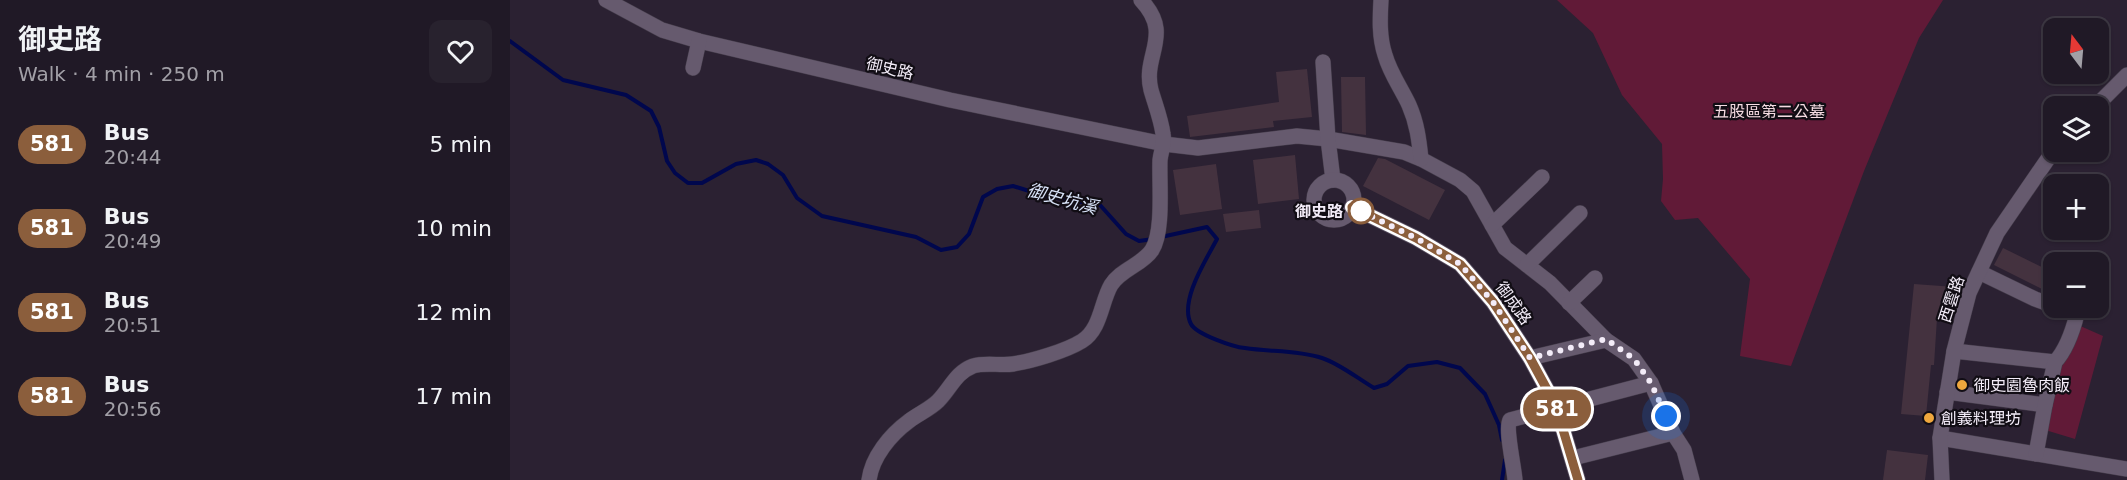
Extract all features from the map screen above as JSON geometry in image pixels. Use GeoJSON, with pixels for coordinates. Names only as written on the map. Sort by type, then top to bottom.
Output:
{"type":"FeatureCollection","features":[{"type":"Feature","properties":{"kind":"street","name":"御史路"},"geometry":{"type":"LineString","coordinates":[[606,0],[662,30],[699,41],[950,100],[1164,144],[1198,148],[1297,136],[1328,139],[1404,153],[1421,159],[1460,180],[1473,191],[1505,248],[1550,283],[1606,339],[1634,359],[1651,383],[1673,433],[1684,450],[1692,480]]}},
{"type":"Feature","properties":{"kind":"street"},"geometry":{"type":"LineString","coordinates":[[869,480],[881,449],[907,422],[939,400],[963,370],[976,365],[1014,364],[1084,340],[1094,328],[1111,285],[1123,272],[1152,250],[1159,228],[1160,157],[1164,144],[1150,84],[1157,31],[1149,8],[1141,0]]}},
{"type":"Feature","properties":{"kind":"street"},"geometry":{"type":"LineString","coordinates":[[1381,0],[1380,25],[1384,55],[1396,83],[1409,104],[1418,129],[1421,159]]}},
{"type":"Feature","properties":{"kind":"street"},"geometry":{"type":"LineString","coordinates":[[693,68],[699,41]]}},
{"type":"Feature","properties":{"kind":"street"},"geometry":{"type":"LineString","coordinates":[[1323,62],[1333,180]]}},
{"type":"Feature","properties":{"kind":"street"},"geometry":{"type":"LineString","coordinates":[[2106,96],[2127,76]]}},
{"type":"Feature","properties":{"kind":"street","name":"西雲路"},"geometry":{"type":"LineString","coordinates":[[1942,480],[1940,438],[1954,351],[1969,292],[1997,233],[2046,162]]}},
{"type":"Feature","properties":{"kind":"street"},"geometry":{"type":"LineString","coordinates":[[1492,225],[1542,177]]}},
{"type":"Feature","properties":{"kind":"street"},"geometry":{"type":"LineString","coordinates":[[1333,180],[1349,186],[1353,196],[1352,207],[1345,216],[1334,220],[1323,217],[1314,203],[1316,191],[1323,183],[1333,180]]}},
{"type":"Feature","properties":{"kind":"street","name":"御成路"},"geometry":{"type":"LineString","coordinates":[[1352,207],[1416,238],[1460,264],[1493,302],[1530,358],[1556,406],[1578,480]]}},
{"type":"Feature","properties":{"kind":"street"},"geometry":{"type":"LineString","coordinates":[[1527,265],[1580,213]]}},
{"type":"Feature","properties":{"kind":"street"},"geometry":{"type":"LineString","coordinates":[[1979,272],[2043,302]]}},
{"type":"Feature","properties":{"kind":"street"},"geometry":{"type":"LineString","coordinates":[[1569,303],[1595,278]]}},
{"type":"Feature","properties":{"kind":"street"},"geometry":{"type":"LineString","coordinates":[[2036,454],[2044,405],[2055,362],[2061,356],[2074,329],[2076,318]]}},
{"type":"Feature","properties":{"kind":"street"},"geometry":{"type":"LineString","coordinates":[[1530,358],[1606,339]]}},
{"type":"Feature","properties":{"kind":"street"},"geometry":{"type":"LineString","coordinates":[[1954,351],[2055,362]]}},
{"type":"Feature","properties":{"kind":"street"},"geometry":{"type":"LineString","coordinates":[[1515,480],[1508,422],[1514,418],[1556,406],[1651,383]]}},
{"type":"Feature","properties":{"kind":"street"},"geometry":{"type":"LineString","coordinates":[[1947,392],[2044,405]]}},
{"type":"Feature","properties":{"kind":"street"},"geometry":{"type":"LineString","coordinates":[[1573,458],[1673,433]]}},
{"type":"Feature","properties":{"kind":"street"},"geometry":{"type":"LineString","coordinates":[[1940,438],[2127,469]]}},
{"type":"Feature","properties":{"kind":"green space","name":"五股區第二公墓"},"geometry":{"type":"Polygon","coordinates":[[[1557,0],[1943,0],[1919,38],[1864,171],[1791,366],[1740,356],[1750,279],[1698,218],[1675,220],[1661,201],[1662,144],[1622,95],[1593,33],[1557,0]]]}},
{"type":"Feature","properties":{"kind":"green space"},"geometry":{"type":"Polygon","coordinates":[[[2078,325],[2103,336],[2075,439],[2042,429],[2057,364],[2078,325]]]}},
{"type":"Feature","properties":{"kind":"building"},"geometry":{"type":"Polygon","coordinates":[[[1307,69],[1312,117],[1273,121],[1274,127],[1190,137],[1187,116],[1279,102],[1276,72],[1307,69]]]}},
{"type":"Feature","properties":{"kind":"building"},"geometry":{"type":"Polygon","coordinates":[[[1341,77],[1365,77],[1366,135],[1342,132],[1341,77]]]}},
{"type":"Feature","properties":{"kind":"building"},"geometry":{"type":"Polygon","coordinates":[[[1295,155],[1299,199],[1258,204],[1253,160],[1295,155]]]}},
{"type":"Feature","properties":{"kind":"building"},"geometry":{"type":"Polygon","coordinates":[[[1378,158],[1385,159],[1445,190],[1429,220],[1363,186],[1378,158]]]}},
{"type":"Feature","properties":{"kind":"building"},"geometry":{"type":"Polygon","coordinates":[[[1216,164],[1222,209],[1180,215],[1173,170],[1216,164]]]}},
{"type":"Feature","properties":{"kind":"building"},"geometry":{"type":"Polygon","coordinates":[[[1259,210],[1261,228],[1226,232],[1223,214],[1259,210]]]}},
{"type":"Feature","properties":{"kind":"building"},"geometry":{"type":"Polygon","coordinates":[[[2003,248],[2043,268],[2043,290],[1994,265],[2003,248]]]}},
{"type":"Feature","properties":{"kind":"building"},"geometry":{"type":"Polygon","coordinates":[[[1914,284],[1955,287],[1952,319],[1937,318],[1934,365],[1931,365],[1926,416],[1901,414],[1914,284]]]}},
{"type":"Feature","properties":{"kind":"building"},"geometry":{"type":"Polygon","coordinates":[[[1887,450],[1928,455],[1925,480],[1883,480],[1887,450]]]}},
{"type":"Feature","properties":{"kind":"waterway","name":"御史坑溪"},"geometry":{"type":"LineString","coordinates":[[510,41],[563,80],[626,95],[651,111],[659,127],[667,161],[675,173],[688,183],[702,183],[736,164],[756,160],[768,164],[783,175],[797,198],[822,216],[916,237],[941,250],[957,247],[969,234],[983,197],[997,189],[1013,186],[1045,196],[1100,205],[1126,234],[1139,241],[1153,239]]}},
{"type":"Feature","properties":{"kind":"waterway","name":"御史坑溪"},"geometry":{"type":"LineString","coordinates":[[1161,237],[1207,227],[1217,239],[1195,281],[1188,304],[1191,324],[1200,332],[1239,347],[1322,358],[1342,367],[1374,388],[1387,384],[1408,366],[1437,362],[1460,368],[1485,394],[1499,425],[1502,440]]}},
{"type":"Feature","properties":{"kind":"waterway","name":"御史坑溪"},"geometry":{"type":"LineString","coordinates":[[1502,480],[1505,460]]}},
{"type":"Feature","properties":{"kind":"bus line","name":"581"},"geometry":{"type":"LineString","coordinates":[[1352,207],[1416,238],[1460,264],[1493,302],[1530,358],[1556,406],[1578,480]]}},
{"type":"Feature","properties":{"kind":"place","name":"御史路"},"geometry":{"type":"Point","coordinates":[1361,211]}},
{"type":"Feature","properties":{"kind":"place","name":"御史園魯肉飯"},"geometry":{"type":"Point","coordinates":[1962,385]}},
{"type":"Feature","properties":{"kind":"place","name":"創義料理坊"},"geometry":{"type":"Point","coordinates":[1929,418]}},
{"type":"Feature","properties":{"kind":"route"},"geometry":{"type":"LineString","coordinates":[[1361,211],[1352,207],[1416,238],[1460,264],[1493,302],[1530,358],[1606,339],[1634,359],[1651,383],[1666,416]]}}]}
